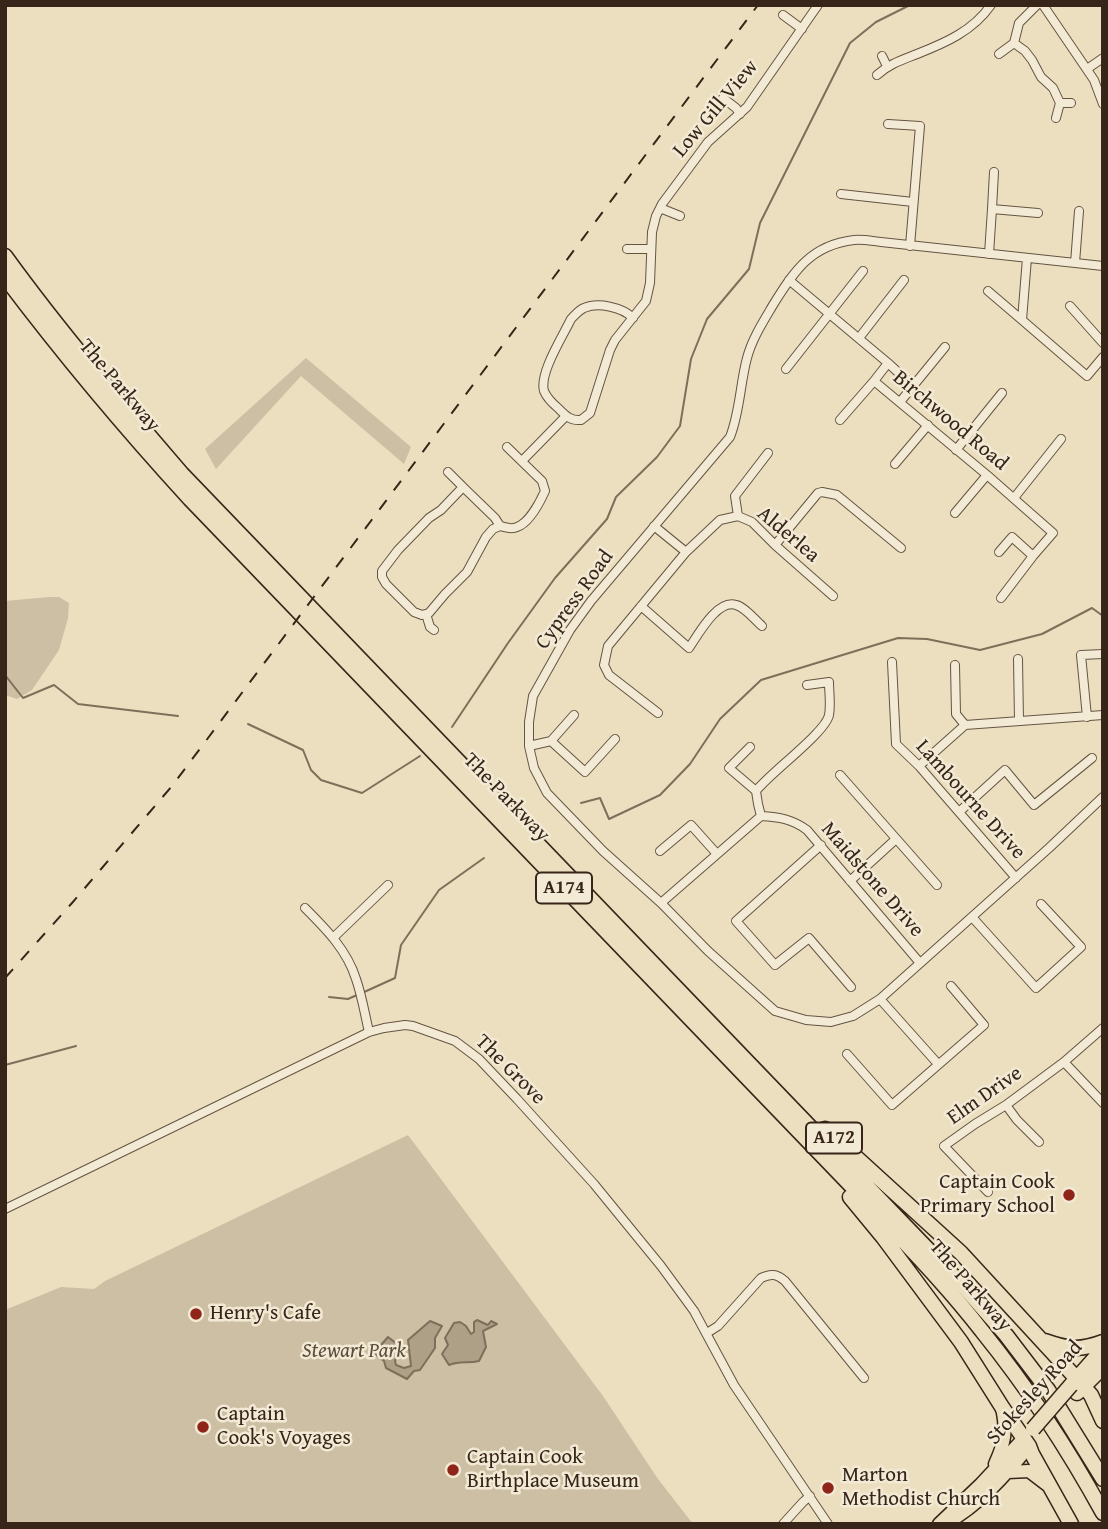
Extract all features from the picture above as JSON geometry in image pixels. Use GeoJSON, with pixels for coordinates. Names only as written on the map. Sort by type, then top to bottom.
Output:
{"type":"FeatureCollection","features":[{"type":"Feature","properties":{"kind":"highway","name":"The Parkway"},"geometry":{"type":"LineString","coordinates":[[5,256],[120,401],[191,483],[964,1286],[1048,1390],[1103,1479]]}},
{"type":"Feature","properties":{"kind":"highway","name":"The Parkway"},"geometry":{"type":"LineString","coordinates":[[5,277],[85,379],[190,499],[948,1290],[1040,1407],[1103,1513]]}},
{"type":"Feature","properties":{"kind":"highway","name":"A172"},"geometry":{"type":"LineString","coordinates":[[760,1074],[791,1096],[952,1244],[1043,1340],[1077,1386]]}},
{"type":"Feature","properties":{"kind":"highway","name":"A174"},"geometry":{"type":"LineString","coordinates":[[761,1092],[807,1152],[852,1199],[892,1248],[961,1342],[1002,1408],[1031,1437]]}},
{"type":"Feature","properties":{"kind":"highway"},"geometry":{"type":"LineString","coordinates":[[1043,1340],[1076,1349],[1103,1342]]}},
{"type":"Feature","properties":{"kind":"highway","name":"Stokesley Road"},"geometry":{"type":"LineString","coordinates":[[1031,1437],[1077,1386],[1103,1349]]}},
{"type":"Feature","properties":{"kind":"highway"},"geometry":{"type":"LineString","coordinates":[[1103,1367],[1077,1386],[1091,1395],[1103,1421]]}},
{"type":"Feature","properties":{"kind":"highway"},"geometry":{"type":"LineString","coordinates":[[1031,1437],[1032,1454],[1071,1524]]}},
{"type":"Feature","properties":{"kind":"main road","name":"A174"},"geometry":{"type":"LineString","coordinates":[[991,1474],[1005,1438],[1002,1408]]}},
{"type":"Feature","properties":{"kind":"main road","name":"Stokesley Road"},"geometry":{"type":"LineString","coordinates":[[945,1524],[961,1515],[1008,1472],[1031,1437]]}},
{"type":"Feature","properties":{"kind":"main road","name":"Stokesley Road"},"geometry":{"type":"LineString","coordinates":[[939,1524],[1031,1437]]}},
{"type":"Feature","properties":{"kind":"main road"},"geometry":{"type":"LineString","coordinates":[[1008,1472],[1029,1471],[1052,1489]]}},
{"type":"Feature","properties":{"kind":"street","name":"Low Gill View"},"geometry":{"type":"LineString","coordinates":[[566,416],[576,421],[590,413],[615,340],[642,309],[649,293],[653,223],[660,208],[708,142],[747,107],[818,5]]}},
{"type":"Feature","properties":{"kind":"street"},"geometry":{"type":"LineString","coordinates":[[877,75],[887,66],[956,37],[991,5]]}},
{"type":"Feature","properties":{"kind":"street"},"geometry":{"type":"LineString","coordinates":[[999,54],[1014,43],[1020,23],[1037,5]]}},
{"type":"Feature","properties":{"kind":"street"},"geometry":{"type":"LineString","coordinates":[[1043,5],[1087,69],[1103,104]]}},
{"type":"Feature","properties":{"kind":"street"},"geometry":{"type":"LineString","coordinates":[[783,15],[802,29]]}},
{"type":"Feature","properties":{"kind":"street"},"geometry":{"type":"LineString","coordinates":[[1014,43],[1032,60],[1041,77],[1054,88],[1060,103],[1056,118]]}},
{"type":"Feature","properties":{"kind":"street"},"geometry":{"type":"LineString","coordinates":[[883,56],[887,66]]}},
{"type":"Feature","properties":{"kind":"street"},"geometry":{"type":"LineString","coordinates":[[1087,69],[1103,58]]}},
{"type":"Feature","properties":{"kind":"street"},"geometry":{"type":"LineString","coordinates":[[723,98],[740,114]]}},
{"type":"Feature","properties":{"kind":"street"},"geometry":{"type":"LineString","coordinates":[[1060,103],[1072,103]]}},
{"type":"Feature","properties":{"kind":"street"},"geometry":{"type":"LineString","coordinates":[[888,124],[920,126],[909,246]]}},
{"type":"Feature","properties":{"kind":"street"},"geometry":{"type":"LineString","coordinates":[[989,254],[994,172]]}},
{"type":"Feature","properties":{"kind":"street"},"geometry":{"type":"LineString","coordinates":[[841,194],[913,202]]}},
{"type":"Feature","properties":{"kind":"street"},"geometry":{"type":"LineString","coordinates":[[660,208],[680,216]]}},
{"type":"Feature","properties":{"kind":"street"},"geometry":{"type":"LineString","coordinates":[[992,209],[1038,214]]}},
{"type":"Feature","properties":{"kind":"street"},"geometry":{"type":"LineString","coordinates":[[1075,263],[1079,211]]}},
{"type":"Feature","properties":{"kind":"street","name":"Cypress Road"},"geometry":{"type":"LineString","coordinates":[[1103,266],[854,240],[816,252],[789,280],[757,331],[747,356],[736,422],[730,437],[591,601],[570,630],[533,696],[529,722],[529,746],[534,768],[547,793],[594,842],[775,1011],[806,1020],[831,1022],[853,1016],[880,999],[1103,797]]}},
{"type":"Feature","properties":{"kind":"street"},"geometry":{"type":"LineString","coordinates":[[627,249],[651,249]]}},
{"type":"Feature","properties":{"kind":"street"},"geometry":{"type":"LineString","coordinates":[[1022,320],[1027,258]]}},
{"type":"Feature","properties":{"kind":"street"},"geometry":{"type":"LineString","coordinates":[[786,369],[863,271]]}},
{"type":"Feature","properties":{"kind":"street","name":"Birchwood Road"},"geometry":{"type":"LineString","coordinates":[[789,280],[888,363],[874,381],[1054,533],[1001,598]]}},
{"type":"Feature","properties":{"kind":"street"},"geometry":{"type":"LineString","coordinates":[[859,338],[904,280]]}},
{"type":"Feature","properties":{"kind":"street"},"geometry":{"type":"LineString","coordinates":[[988,291],[1087,376],[1103,357]]}},
{"type":"Feature","properties":{"kind":"street"},"geometry":{"type":"LineString","coordinates":[[522,461],[566,416],[548,398],[544,378],[571,319],[585,307],[595,306],[628,313],[632,318]]}},
{"type":"Feature","properties":{"kind":"street"},"geometry":{"type":"LineString","coordinates":[[1070,306],[1103,343]]}},
{"type":"Feature","properties":{"kind":"street"},"geometry":{"type":"LineString","coordinates":[[900,402],[945,346]]}},
{"type":"Feature","properties":{"kind":"street"},"geometry":{"type":"LineString","coordinates":[[888,363],[913,386]]}},
{"type":"Feature","properties":{"kind":"street"},"geometry":{"type":"LineString","coordinates":[[840,420],[874,381]]}},
{"type":"Feature","properties":{"kind":"street"},"geometry":{"type":"LineString","coordinates":[[956,450],[1002,393]]}},
{"type":"Feature","properties":{"kind":"street"},"geometry":{"type":"LineString","coordinates":[[895,464],[928,425]]}},
{"type":"Feature","properties":{"kind":"street"},"geometry":{"type":"LineString","coordinates":[[1014,498],[1061,439]]}},
{"type":"Feature","properties":{"kind":"street"},"geometry":{"type":"LineString","coordinates":[[426,614],[467,572],[493,529],[500,526],[513,529],[521,525],[544,494],[542,481],[507,447]]}},
{"type":"Feature","properties":{"kind":"street"},"geometry":{"type":"LineString","coordinates":[[738,516],[735,495],[768,453]]}},
{"type":"Feature","properties":{"kind":"street"},"geometry":{"type":"LineString","coordinates":[[448,472],[500,526]]}},
{"type":"Feature","properties":{"kind":"street"},"geometry":{"type":"LineString","coordinates":[[955,513],[987,475]]}},
{"type":"Feature","properties":{"kind":"street"},"geometry":{"type":"LineString","coordinates":[[426,614],[414,612],[386,584],[382,577],[383,571],[398,550],[429,517],[441,510],[463,487]]}},
{"type":"Feature","properties":{"kind":"street"},"geometry":{"type":"LineString","coordinates":[[775,545],[818,493],[822,492],[837,495],[901,548]]}},
{"type":"Feature","properties":{"kind":"street","name":"Alderlea"},"geometry":{"type":"LineString","coordinates":[[658,713],[608,675],[604,665],[608,646],[686,552],[720,520],[738,516],[752,522],[833,596]]}},
{"type":"Feature","properties":{"kind":"street"},"geometry":{"type":"LineString","coordinates":[[654,526],[686,552]]}},
{"type":"Feature","properties":{"kind":"street"},"geometry":{"type":"LineString","coordinates":[[999,552],[1012,537],[1033,556]]}},
{"type":"Feature","properties":{"kind":"street"},"geometry":{"type":"LineString","coordinates":[[641,606],[689,648],[717,609],[727,604],[738,605],[762,626]]}},
{"type":"Feature","properties":{"kind":"street"},"geometry":{"type":"LineString","coordinates":[[426,614],[430,627],[434,630]]}},
{"type":"Feature","properties":{"kind":"street"},"geometry":{"type":"LineString","coordinates":[[1087,716],[1081,655],[1103,654]]}},
{"type":"Feature","properties":{"kind":"street"},"geometry":{"type":"LineString","coordinates":[[1018,659],[1019,721]]}},
{"type":"Feature","properties":{"kind":"street","name":"Lambourne Drive"},"geometry":{"type":"LineString","coordinates":[[892,663],[896,744],[919,766],[1016,878]]}},
{"type":"Feature","properties":{"kind":"street"},"geometry":{"type":"LineString","coordinates":[[955,665],[956,714],[965,725]]}},
{"type":"Feature","properties":{"kind":"street"},"geometry":{"type":"LineString","coordinates":[[756,791],[811,739],[829,718],[829,682],[807,685]]}},
{"type":"Feature","properties":{"kind":"street"},"geometry":{"type":"LineString","coordinates":[[529,746],[551,741],[574,715]]}},
{"type":"Feature","properties":{"kind":"street"},"geometry":{"type":"LineString","coordinates":[[919,766],[965,725],[1103,715]]}},
{"type":"Feature","properties":{"kind":"street"},"geometry":{"type":"LineString","coordinates":[[551,741],[585,772],[615,739]]}},
{"type":"Feature","properties":{"kind":"street"},"geometry":{"type":"LineString","coordinates":[[661,903],[761,816],[756,791],[729,768],[750,747]]}},
{"type":"Feature","properties":{"kind":"street"},"geometry":{"type":"LineString","coordinates":[[959,812],[1005,770],[1034,805],[1092,758]]}},
{"type":"Feature","properties":{"kind":"street"},"geometry":{"type":"LineString","coordinates":[[840,775],[937,885]]}},
{"type":"Feature","properties":{"kind":"street","name":"Maidstone Drive"},"geometry":{"type":"LineString","coordinates":[[761,816],[782,817],[807,830],[920,963]]}},
{"type":"Feature","properties":{"kind":"street"},"geometry":{"type":"LineString","coordinates":[[660,851],[691,825],[717,854]]}},
{"type":"Feature","properties":{"kind":"street"},"geometry":{"type":"LineString","coordinates":[[850,881],[896,839]]}},
{"type":"Feature","properties":{"kind":"street"},"geometry":{"type":"LineString","coordinates":[[821,845],[736,921],[775,965],[809,938],[851,987]]}},
{"type":"Feature","properties":{"kind":"street"},"geometry":{"type":"LineString","coordinates":[[334,937],[388,885]]}},
{"type":"Feature","properties":{"kind":"street"},"geometry":{"type":"LineString","coordinates":[[972,917],[1036,988],[1081,947],[1041,904]]}},
{"type":"Feature","properties":{"kind":"street"},"geometry":{"type":"LineString","coordinates":[[305,908],[334,937],[350,965],[356,977],[369,1032]]}},
{"type":"Feature","properties":{"kind":"street"},"geometry":{"type":"LineString","coordinates":[[847,1054],[892,1105],[984,1025],[951,986]]}},
{"type":"Feature","properties":{"kind":"street"},"geometry":{"type":"LineString","coordinates":[[880,999],[938,1064]]}},
{"type":"Feature","properties":{"kind":"street","name":"The Grove"},"geometry":{"type":"LineString","coordinates":[[5,1209],[369,1032],[394,1026],[413,1026],[455,1041],[479,1059],[594,1184],[661,1266],[694,1311],[734,1385],[828,1524]]}},
{"type":"Feature","properties":{"kind":"street","name":"Elm Drive"},"geometry":{"type":"LineString","coordinates":[[988,1192],[944,1146],[1064,1062],[1103,1028]]}},
{"type":"Feature","properties":{"kind":"street"},"geometry":{"type":"LineString","coordinates":[[1064,1062],[1103,1103]]}},
{"type":"Feature","properties":{"kind":"street"},"geometry":{"type":"LineString","coordinates":[[1006,1105],[1039,1142]]}},
{"type":"Feature","properties":{"kind":"street"},"geometry":{"type":"LineString","coordinates":[[707,1333],[718,1326],[761,1278],[774,1275],[785,1281],[864,1378]]}},
{"type":"Feature","properties":{"kind":"street"},"geometry":{"type":"LineString","coordinates":[[783,1524],[810,1496]]}},
{"type":"Feature","properties":{"kind":"green space"},"geometry":{"type":"Polygon","coordinates":[[[306,358],[411,447],[404,464],[301,376],[216,469],[205,449],[306,358]]]}},
{"type":"Feature","properties":{"kind":"green space"},"geometry":{"type":"Polygon","coordinates":[[[59,597],[69,603],[68,618],[59,650],[32,690],[17,699],[5,695],[5,601],[59,597]]]}},
{"type":"Feature","properties":{"kind":"green space","name":"Stewart Park"},"geometry":{"type":"Polygon","coordinates":[[[408,1135],[603,1396],[658,1479],[693,1524],[5,1524],[5,1310],[61,1287],[94,1289],[105,1281],[408,1135]]]}},
{"type":"Feature","properties":{"kind":"shaded area"},"geometry":{"type":"Polygon","coordinates":[[[477,1320],[488,1325],[491,1321],[497,1324],[483,1331],[486,1347],[479,1361],[449,1365],[442,1354],[448,1345],[445,1338],[454,1323],[460,1322],[471,1334],[477,1320]]]}},
{"type":"Feature","properties":{"kind":"shaded area"},"geometry":{"type":"Polygon","coordinates":[[[430,1321],[442,1326],[435,1338],[435,1348],[420,1370],[414,1371],[407,1379],[386,1368],[384,1361],[374,1353],[388,1337],[401,1347],[396,1365],[404,1368],[411,1366],[408,1340],[430,1321]]]}},
{"type":"Feature","properties":{"kind":"waterway"},"geometry":{"type":"LineString","coordinates":[[452,727],[555,578],[607,519],[616,497],[657,457],[680,426],[691,359],[707,319],[749,269],[760,223],[850,43],[876,22],[910,5]]}},
{"type":"Feature","properties":{"kind":"waterway"},"geometry":{"type":"LineString","coordinates":[[581,803],[600,798],[609,819],[660,795],[690,764],[720,719],[761,680],[898,638],[927,639],[980,650],[1042,634],[1092,608],[1103,616]]}},
{"type":"Feature","properties":{"kind":"waterway"},"geometry":{"type":"LineString","coordinates":[[5,675],[23,698],[54,685],[78,704],[178,716]]}},
{"type":"Feature","properties":{"kind":"waterway"},"geometry":{"type":"LineString","coordinates":[[248,724],[303,750],[311,770],[321,780],[362,793],[420,756]]}},
{"type":"Feature","properties":{"kind":"waterway"},"geometry":{"type":"LineString","coordinates":[[362,993],[395,978],[401,945],[439,890],[484,858]]}},
{"type":"Feature","properties":{"kind":"waterway"},"geometry":{"type":"LineString","coordinates":[[329,997],[348,999],[357,995]]}},
{"type":"Feature","properties":{"kind":"waterway"},"geometry":{"type":"LineString","coordinates":[[5,1065],[76,1046]]}},
{"type":"Feature","properties":{"kind":"railway"},"geometry":{"type":"LineString","coordinates":[[5,978],[172,786],[758,5]]}},
{"type":"Feature","properties":{"kind":"place","name":"Captain Cook Primary School"},"geometry":{"type":"Point","coordinates":[1069,1195]}},
{"type":"Feature","properties":{"kind":"place","name":"Henry's Cafe"},"geometry":{"type":"Point","coordinates":[196,1314]}},
{"type":"Feature","properties":{"kind":"place","name":"Captain Cook's Voyages"},"geometry":{"type":"Point","coordinates":[203,1427]}},
{"type":"Feature","properties":{"kind":"place","name":"Captain Cook Birthplace Museum"},"geometry":{"type":"Point","coordinates":[453,1470]}},
{"type":"Feature","properties":{"kind":"place","name":"Marton Methodist Church"},"geometry":{"type":"Point","coordinates":[828,1488]}}]}
